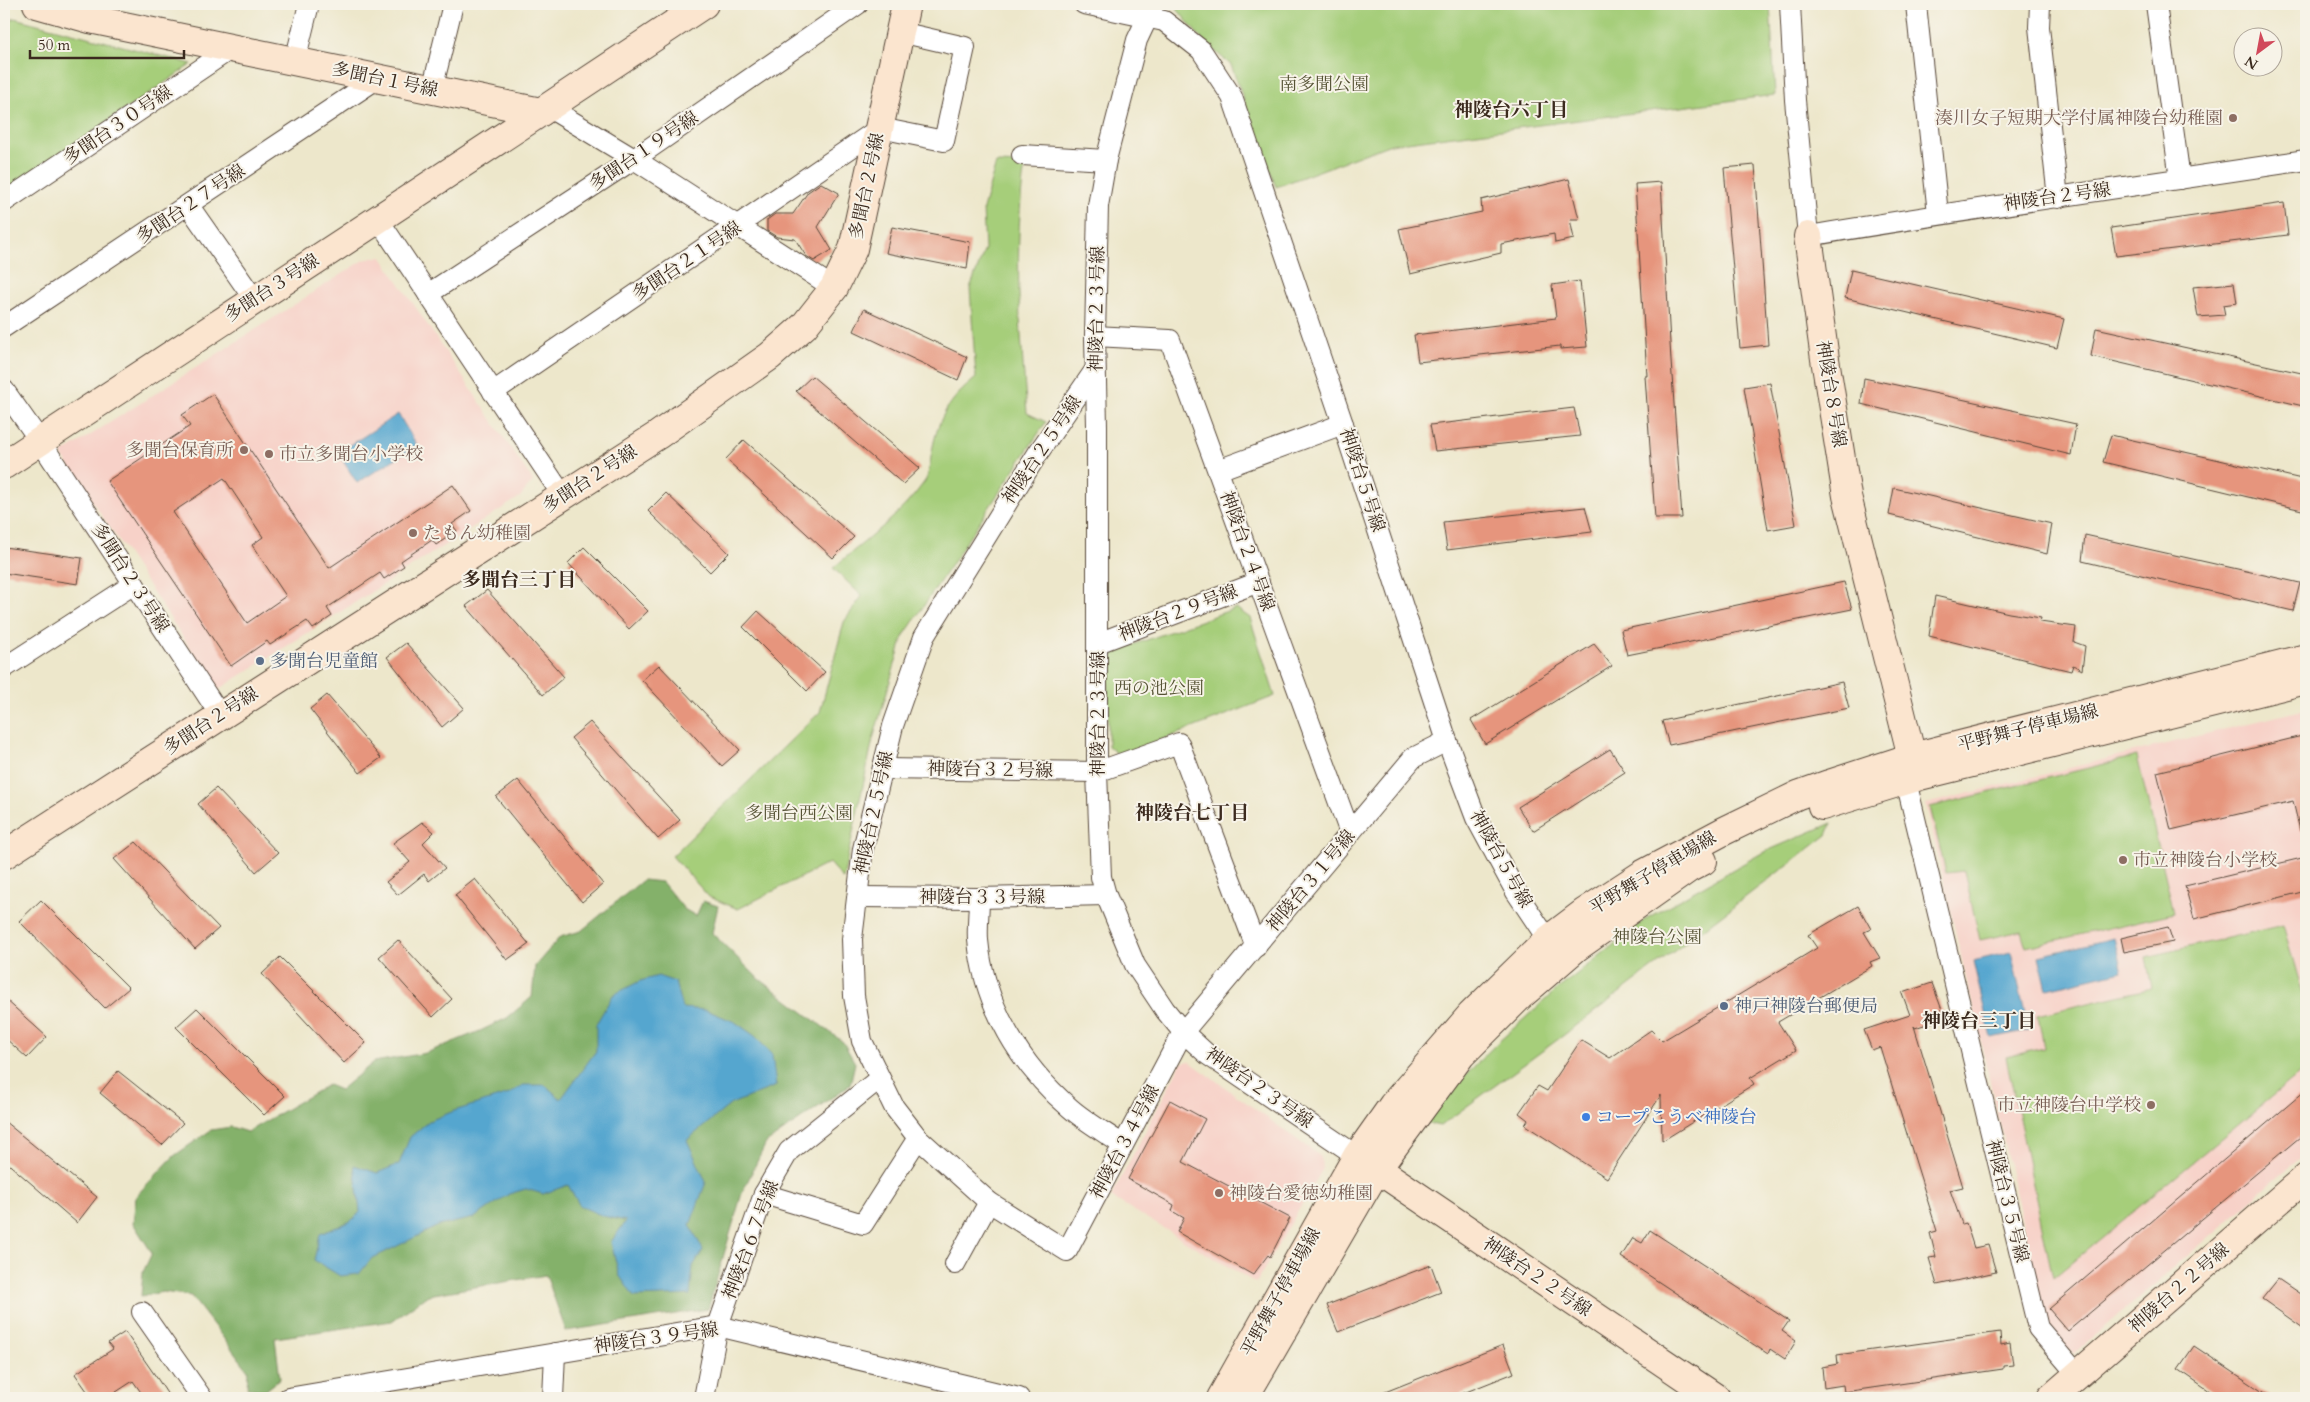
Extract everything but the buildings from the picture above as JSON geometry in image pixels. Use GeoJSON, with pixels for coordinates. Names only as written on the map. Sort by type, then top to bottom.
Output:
{"type":"FeatureCollection","features":[{"type":"Feature","properties":{"kind":"street","name":"多聞台１号線"},"geometry":{"type":"LineString","coordinates":[[37,4],[91,11],[232,48],[432,90],[544,110]]}},
{"type":"Feature","properties":{"kind":"street"},"geometry":{"type":"LineString","coordinates":[[295,61],[309,4]]}},
{"type":"Feature","properties":{"kind":"street"},"geometry":{"type":"LineString","coordinates":[[432,90],[453,4]]}},
{"type":"Feature","properties":{"kind":"street"},"geometry":{"type":"LineString","coordinates":[[704,4],[544,110],[634,159],[834,288]]}},
{"type":"Feature","properties":{"kind":"street","name":"多聞台１９号線"},"geometry":{"type":"LineString","coordinates":[[428,294],[634,159],[858,4]]}},
{"type":"Feature","properties":{"kind":"street","name":"多聞台２号線"},"geometry":{"type":"LineString","coordinates":[[4,855],[658,435],[770,356],[804,326],[834,288],[853,249],[906,4]]}},
{"type":"Feature","properties":{"kind":"street","name":"神陵台５号線"},"geometry":{"type":"LineString","coordinates":[[1084,4],[1151,10],[1201,50],[1232,97],[1344,424],[1447,741],[1476,818],[1516,892],[1557,948]]}},
{"type":"Feature","properties":{"kind":"street","name":"神陵台８号線"},"geometry":{"type":"LineString","coordinates":[[1790,4],[1795,100],[1808,236],[1825,359],[1847,496],[1913,771]]}},
{"type":"Feature","properties":{"kind":"street"},"geometry":{"type":"LineString","coordinates":[[1916,4],[1938,214]]}},
{"type":"Feature","properties":{"kind":"street"},"geometry":{"type":"LineString","coordinates":[[2040,4],[2039,27],[2058,198]]}},
{"type":"Feature","properties":{"kind":"street"},"geometry":{"type":"LineString","coordinates":[[2156,4],[2180,179]]}},
{"type":"Feature","properties":{"kind":"street","name":"神陵台２３号線"},"geometry":{"type":"LineString","coordinates":[[1151,10],[1137,40],[1106,160],[1098,206],[1095,370],[1097,426],[1097,772],[1101,877],[1106,895],[1135,965],[1165,1010],[1183,1032],[1208,1055],[1367,1162]]}},
{"type":"Feature","properties":{"kind":"street"},"geometry":{"type":"LineString","coordinates":[[880,128],[944,141],[965,46],[900,32]]}},
{"type":"Feature","properties":{"kind":"street","name":"多聞台３０号線"},"geometry":{"type":"LineString","coordinates":[[4,202],[232,48]]}},
{"type":"Feature","properties":{"kind":"street","name":"多聞台２７号線"},"geometry":{"type":"LineString","coordinates":[[4,328],[378,78]]}},
{"type":"Feature","properties":{"kind":"street","name":"多聞台３号線"},"geometry":{"type":"LineString","coordinates":[[4,465],[544,110]]}},
{"type":"Feature","properties":{"kind":"street","name":"多聞台２１号線"},"geometry":{"type":"LineString","coordinates":[[493,392],[880,128]]}},
{"type":"Feature","properties":{"kind":"street"},"geometry":{"type":"LineString","coordinates":[[1022,155],[1106,160]]}},
{"type":"Feature","properties":{"kind":"street","name":"神陵台２号線"},"geometry":{"type":"LineString","coordinates":[[1808,236],[1938,214],[2058,198],[2306,160]]}},
{"type":"Feature","properties":{"kind":"street"},"geometry":{"type":"LineString","coordinates":[[189,206],[254,299]]}},
{"type":"Feature","properties":{"kind":"street"},"geometry":{"type":"LineString","coordinates":[[378,219],[563,496]]}},
{"type":"Feature","properties":{"kind":"street","name":"神陵台２４号線"},"geometry":{"type":"LineString","coordinates":[[1095,336],[1170,340],[1350,833]]}},
{"type":"Feature","properties":{"kind":"street","name":"神陵台２５号線"},"geometry":{"type":"LineString","coordinates":[[1067,1251],[989,1202],[918,1138],[894,1107],[862,1041],[854,996],[852,939],[863,849],[893,726],[924,637],[1038,453],[1095,370]]}},
{"type":"Feature","properties":{"kind":"street","name":"多聞台２３号線"},"geometry":{"type":"LineString","coordinates":[[4,390],[40,441],[220,715]]}},
{"type":"Feature","properties":{"kind":"street"},"geometry":{"type":"LineString","coordinates":[[1218,470],[1344,424]]}},
{"type":"Feature","properties":{"kind":"street","name":"神陵台２９号線"},"geometry":{"type":"LineString","coordinates":[[1098,643],[1259,582]]}},
{"type":"Feature","properties":{"kind":"street"},"geometry":{"type":"LineString","coordinates":[[4,668],[134,584]]}},
{"type":"Feature","properties":{"kind":"street","name":"平野舞子停車場線"},"geometry":{"type":"LineString","coordinates":[[1913,771],[2306,658]]}},
{"type":"Feature","properties":{"kind":"street","name":"平野舞子停車場線"},"geometry":{"type":"LineString","coordinates":[[1244,1398],[1367,1162],[1393,1105],[1471,1015],[1557,948],[1642,874],[1798,795],[1913,771],[2306,680]]}},
{"type":"Feature","properties":{"kind":"street","name":"神陵台３１号線"},"geometry":{"type":"LineString","coordinates":[[1183,1032],[1414,758],[1447,741]]}},
{"type":"Feature","properties":{"kind":"street"},"geometry":{"type":"LineString","coordinates":[[1097,772],[1180,743],[1256,946]]}},
{"type":"Feature","properties":{"kind":"street","name":"神陵台３２号線"},"geometry":{"type":"LineString","coordinates":[[883,769],[1097,772]]}},
{"type":"Feature","properties":{"kind":"street","name":"神陵台３５号線"},"geometry":{"type":"LineString","coordinates":[[1913,771],[2038,1328],[2078,1375]]}},
{"type":"Feature","properties":{"kind":"street","name":"神陵台３３号線"},"geometry":{"type":"LineString","coordinates":[[858,897],[979,898],[1106,895]]}},
{"type":"Feature","properties":{"kind":"street"},"geometry":{"type":"LineString","coordinates":[[979,898],[978,940],[984,976],[1002,1023],[1030,1069],[1070,1109],[1124,1145]]}},
{"type":"Feature","properties":{"kind":"street","name":"神陵台３４号線"},"geometry":{"type":"LineString","coordinates":[[1067,1251],[1183,1032]]}},
{"type":"Feature","properties":{"kind":"street","name":"神陵台６７号線"},"geometry":{"type":"LineString","coordinates":[[704,1398],[718,1326],[764,1194],[789,1151],[879,1079]]}},
{"type":"Feature","properties":{"kind":"street"},"geometry":{"type":"LineString","coordinates":[[764,1194],[863,1224],[918,1138]]}},
{"type":"Feature","properties":{"kind":"street","name":"平野舞子停車場線"},"geometry":{"type":"LineString","coordinates":[[1221,1398],[1367,1162]]}},
{"type":"Feature","properties":{"kind":"street","name":"神陵台２２号線"},"geometry":{"type":"LineString","coordinates":[[1367,1162],[1716,1398]]}},
{"type":"Feature","properties":{"kind":"street","name":"神陵台２２号線"},"geometry":{"type":"LineString","coordinates":[[2051,1398],[2306,1177]]}},
{"type":"Feature","properties":{"kind":"street"},"geometry":{"type":"LineString","coordinates":[[954,1264],[989,1202]]}},
{"type":"Feature","properties":{"kind":"street"},"geometry":{"type":"LineString","coordinates":[[142,1312],[202,1398]]}},
{"type":"Feature","properties":{"kind":"street","name":"神陵台３９号線"},"geometry":{"type":"LineString","coordinates":[[288,1398],[718,1326],[1019,1398]]}},
{"type":"Feature","properties":{"kind":"street"},"geometry":{"type":"LineString","coordinates":[[553,1398],[555,1353]]}},
{"type":"Feature","properties":{"kind":"shaded area"},"geometry":{"type":"Polygon","coordinates":[[[381,256],[533,481],[520,497],[218,690],[61,454],[364,260],[381,256]]]}},
{"type":"Feature","properties":{"kind":"shaded area"},"geometry":{"type":"Polygon","coordinates":[[[2306,709],[2306,1153],[2074,1354],[2046,1325],[1926,804],[2306,709]]]}},
{"type":"Feature","properties":{"kind":"shaded area"},"geometry":{"type":"Polygon","coordinates":[[[1189,1061],[1321,1157],[1322,1170],[1256,1283],[1111,1197],[1181,1063],[1189,1061]]]}},
{"type":"Feature","properties":{"kind":"green space","name":"南多聞公園"},"geometry":{"type":"Polygon","coordinates":[[[1180,4],[1770,4],[1775,95],[1391,144],[1276,187],[1231,65],[1203,41],[1177,9],[1180,4]]]}},
{"type":"Feature","properties":{"kind":"green space"},"geometry":{"type":"Polygon","coordinates":[[[14,18],[192,64],[4,192],[4,26],[14,18]]]}},
{"type":"Feature","properties":{"kind":"green space","name":"多聞台西公園"},"geometry":{"type":"Polygon","coordinates":[[[996,163],[1025,164],[1019,226],[1020,320],[1024,382],[1027,413],[1046,422],[903,637],[873,739],[843,879],[829,863],[738,909],[709,897],[672,856],[820,712],[844,622],[862,596],[833,568],[894,517],[925,481],[929,471],[938,428],[946,410],[958,394],[976,378],[970,288],[985,249],[983,209],[996,163]]]}},
{"type":"Feature","properties":{"kind":"green space","name":"西の池公園"},"geometry":{"type":"Polygon","coordinates":[[[1236,608],[1250,618],[1275,696],[1120,756],[1108,746],[1108,665],[1116,651],[1236,608]]]}},
{"type":"Feature","properties":{"kind":"green space"},"geometry":{"type":"Polygon","coordinates":[[[2137,756],[2174,913],[2026,947],[2021,931],[1980,940],[1964,871],[1946,873],[1930,807],[2137,756]]]}},
{"type":"Feature","properties":{"kind":"green space","name":"神陵台公園"},"geometry":{"type":"Polygon","coordinates":[[[1832,823],[1827,835],[1564,1035],[1440,1126],[1426,1123],[1461,1080],[1495,1045],[1553,993],[1647,918],[1762,853],[1832,823]]]}},
{"type":"Feature","properties":{"kind":"green space"},"geometry":{"type":"Polygon","coordinates":[[[643,880],[662,882],[684,909],[696,916],[703,901],[718,906],[712,933],[757,977],[843,1042],[855,1063],[850,1085],[766,1143],[742,1193],[708,1309],[566,1331],[546,1275],[428,1295],[392,1321],[275,1338],[280,1379],[265,1391],[247,1388],[248,1370],[191,1296],[163,1292],[141,1296],[143,1272],[152,1253],[133,1223],[136,1196],[174,1156],[211,1130],[231,1127],[247,1132],[328,1085],[340,1090],[374,1062],[426,1053],[507,1018],[532,997],[535,966],[560,937],[581,931],[643,880]]]}},
{"type":"Feature","properties":{"kind":"green space","name":"市立神陵台中学校"},"geometry":{"type":"Polygon","coordinates":[[[2283,925],[2306,1005],[2306,1069],[2053,1278],[2006,1057],[2044,1048],[2038,1015],[2152,988],[2146,957],[2283,925]]]}},
{"type":"Feature","properties":{"kind":"water"},"geometry":{"type":"Polygon","coordinates":[[[398,414],[417,445],[357,483],[338,453],[398,414]]]}},
{"type":"Feature","properties":{"kind":"water"},"geometry":{"type":"Polygon","coordinates":[[[2114,938],[2122,971],[2047,989],[2039,956],[2114,938]]]}},
{"type":"Feature","properties":{"kind":"water"},"geometry":{"type":"Polygon","coordinates":[[[2011,952],[2029,1030],[1991,1038],[1973,961],[2011,952]]]}},
{"type":"Feature","properties":{"kind":"water"},"geometry":{"type":"Polygon","coordinates":[[[658,976],[675,982],[682,1008],[706,1010],[735,1022],[755,1036],[772,1055],[776,1086],[731,1104],[687,1140],[706,1182],[690,1225],[703,1250],[693,1266],[690,1295],[634,1297],[619,1275],[611,1242],[626,1221],[603,1216],[580,1206],[568,1185],[543,1194],[526,1189],[509,1194],[474,1218],[438,1226],[371,1259],[359,1274],[340,1276],[314,1260],[320,1234],[351,1221],[360,1212],[354,1165],[377,1173],[399,1164],[410,1137],[429,1121],[509,1094],[523,1085],[545,1085],[561,1099],[596,1051],[596,1024],[613,995],[640,981],[658,976]]]}},
{"type":"Feature","properties":{"kind":"place","name":"湊川女子短期大学付属神陵台幼稚園"},"geometry":{"type":"Point","coordinates":[2233,118]}},
{"type":"Feature","properties":{"kind":"place","name":"多聞台保育所"},"geometry":{"type":"Point","coordinates":[244,450]}},
{"type":"Feature","properties":{"kind":"place","name":"市立多聞台小学校"},"geometry":{"type":"Point","coordinates":[269,454]}},
{"type":"Feature","properties":{"kind":"place","name":"たもん幼稚園"},"geometry":{"type":"Point","coordinates":[413,533]}},
{"type":"Feature","properties":{"kind":"place","name":"多聞台児童館"},"geometry":{"type":"Point","coordinates":[260,661]}},
{"type":"Feature","properties":{"kind":"place","name":"市立神陵台小学校"},"geometry":{"type":"Point","coordinates":[2123,860]}},
{"type":"Feature","properties":{"kind":"place","name":"神戸神陵台郵便局"},"geometry":{"type":"Point","coordinates":[1724,1006]}},
{"type":"Feature","properties":{"kind":"place","name":"市立神陵台中学校"},"geometry":{"type":"Point","coordinates":[2151,1105]}},
{"type":"Feature","properties":{"kind":"place","name":"コープこうべ神陵台"},"geometry":{"type":"Point","coordinates":[1586,1117]}},
{"type":"Feature","properties":{"kind":"place","name":"神陵台愛徳幼稚園"},"geometry":{"type":"Point","coordinates":[1219,1193]}},
{"type":"Feature","properties":{"kind":"district","name":"神陵台六丁目"},"geometry":{"type":"Point","coordinates":[1511,110]}},
{"type":"Feature","properties":{"kind":"district","name":"多聞台三丁目"},"geometry":{"type":"Point","coordinates":[519,580]}},
{"type":"Feature","properties":{"kind":"district","name":"神陵台七丁目"},"geometry":{"type":"Point","coordinates":[1192,813]}},
{"type":"Feature","properties":{"kind":"district","name":"神陵台三丁目"},"geometry":{"type":"Point","coordinates":[1979,1021]}}]}
